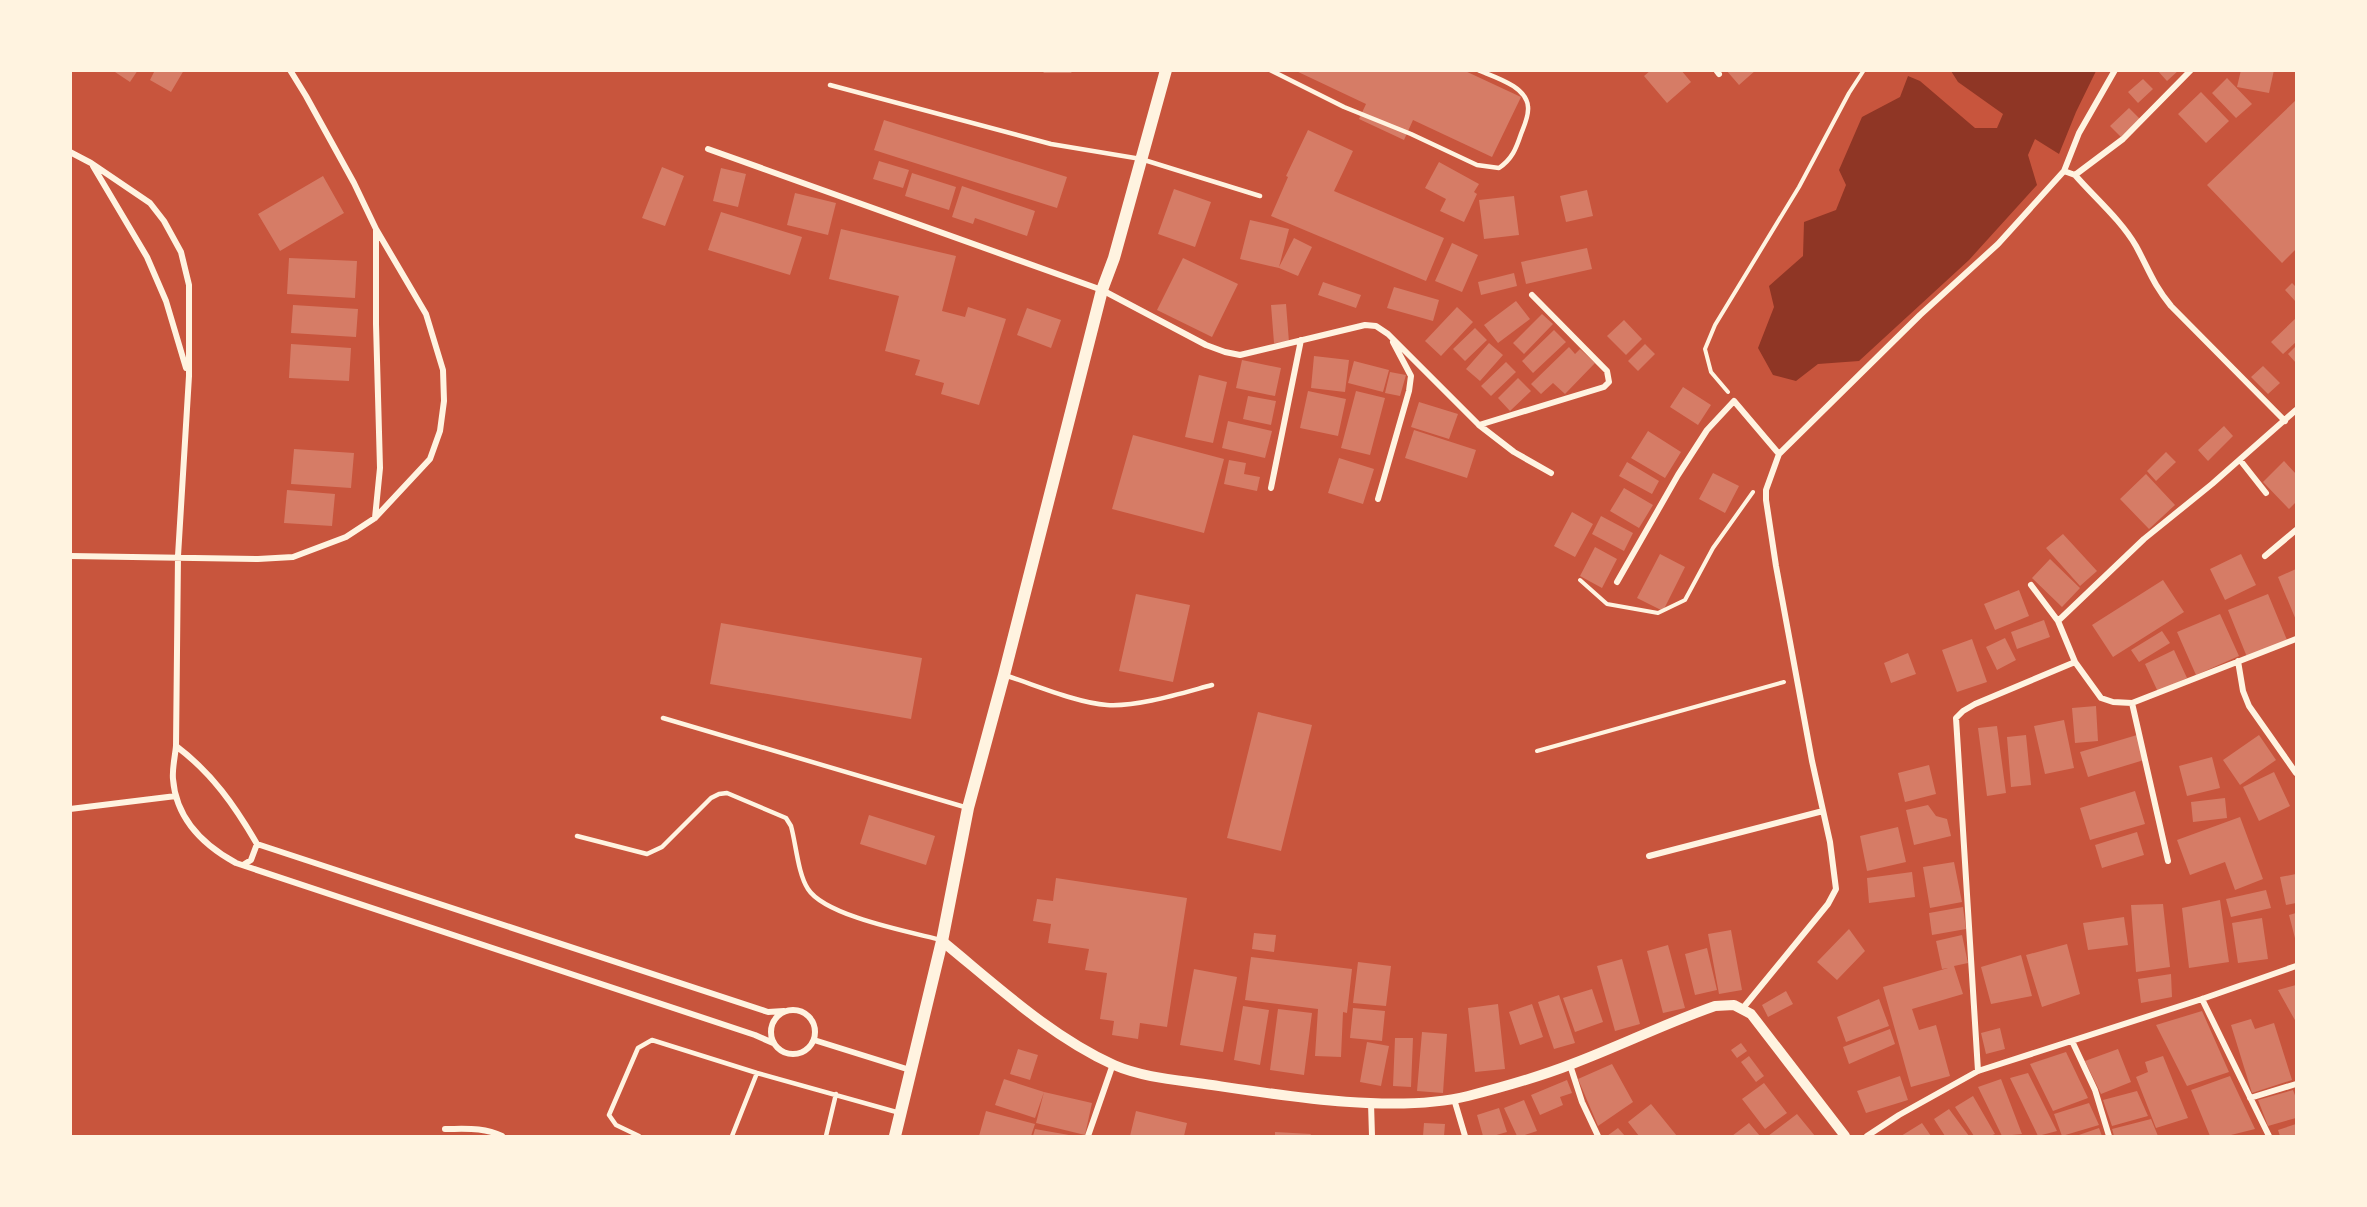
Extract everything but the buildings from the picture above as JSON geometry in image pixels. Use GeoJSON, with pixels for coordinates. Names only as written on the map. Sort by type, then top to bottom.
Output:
{"type":"FeatureCollection","features":[{"type":"Feature","properties":{"kind":"main road"},"geometry":{"type":"LineString","coordinates":[[895,1137],[942,940],[968,808],[1102,290],[1114,258],[1166,70]]}},
{"type":"Feature","properties":{"kind":"street"},"geometry":{"type":"LineString","coordinates":[[70,556],[258,559],[293,557],[346,537],[375,518],[430,459],[440,431],[444,401],[442,370],[426,314],[376,229],[354,183],[290,70]]}},
{"type":"Feature","properties":{"kind":"street"},"geometry":{"type":"LineString","coordinates":[[1743,1008],[1834,896],[1836,881],[1776,566],[1766,500],[1766,489],[1779,454],[1920,315],[1998,244],[2064,171],[2079,133],[2115,70]]}},
{"type":"Feature","properties":{"kind":"street"},"geometry":{"type":"LineString","coordinates":[[2075,175],[2123,139],[2191,70]]}},
{"type":"Feature","properties":{"kind":"street"},"geometry":{"type":"LineString","coordinates":[[708,148],[1102,290],[1206,345],[1224,352],[1240,355],[1365,326],[1376,326],[1388,333],[1479,425],[1514,452],[1551,473]]}},
{"type":"Feature","properties":{"kind":"street"},"geometry":{"type":"LineString","coordinates":[[70,152],[91,163],[150,203],[164,221],[181,252],[189,285],[189,376],[178,556],[176,746],[172,777],[182,813],[204,842],[219,854],[243,865],[755,1035],[773,1044],[782,1052],[794,1055],[807,1050],[814,1040],[815,1027],[808,1016],[797,1010],[768,1011],[257,844],[224,792],[199,763],[176,746]]}},
{"type":"Feature","properties":{"kind":"street"},"geometry":{"type":"LineString","coordinates":[[91,163],[147,257],[166,302],[189,376]]}},
{"type":"Feature","properties":{"kind":"street"},"geometry":{"type":"LineString","coordinates":[[2064,171],[2075,175],[2126,232],[2136,246],[2156,288],[2171,306],[2285,421]]}},
{"type":"Feature","properties":{"kind":"street"},"geometry":{"type":"LineString","coordinates":[[375,518],[380,468],[376,229]]}},
{"type":"Feature","properties":{"kind":"street"},"geometry":{"type":"LineString","coordinates":[[1479,425],[1604,387],[1609,382],[1607,371],[1532,295]]}},
{"type":"Feature","properties":{"kind":"street"},"geometry":{"type":"LineString","coordinates":[[1378,499],[1409,391],[1411,376],[1388,333]]}},
{"type":"Feature","properties":{"kind":"street"},"geometry":{"type":"LineString","coordinates":[[1271,488],[1301,340]]}},
{"type":"Feature","properties":{"kind":"street"},"geometry":{"type":"LineString","coordinates":[[1617,582],[1695,448],[1707,430],[1734,401],[1779,454]]}},
{"type":"Feature","properties":{"kind":"street"},"geometry":{"type":"LineString","coordinates":[[2058,621],[2144,539],[2240,460],[2296,410]]}},
{"type":"Feature","properties":{"kind":"street"},"geometry":{"type":"LineString","coordinates":[[2240,460],[2266,493]]}},
{"type":"Feature","properties":{"kind":"street"},"geometry":{"type":"LineString","coordinates":[[2265,556],[2296,530]]}},
{"type":"Feature","properties":{"kind":"street"},"geometry":{"type":"LineString","coordinates":[[2031,585],[2058,621],[2074,662],[2101,698],[2113,702],[2132,703],[2296,639]]}},
{"type":"Feature","properties":{"kind":"street"},"geometry":{"type":"LineString","coordinates":[[2238,661],[2243,691],[2249,706],[2296,773]]}},
{"type":"Feature","properties":{"kind":"street"},"geometry":{"type":"LineString","coordinates":[[1978,1071],[1956,718],[1963,711],[1975,705],[2074,662]]}},
{"type":"Feature","properties":{"kind":"street"},"geometry":{"type":"LineString","coordinates":[[2132,703],[2168,861]]}},
{"type":"Feature","properties":{"kind":"street"},"geometry":{"type":"LineString","coordinates":[[70,809],[176,796]]}},
{"type":"Feature","properties":{"kind":"street"},"geometry":{"type":"LineString","coordinates":[[1649,856],[1823,811]]}},
{"type":"Feature","properties":{"kind":"street"},"geometry":{"type":"LineString","coordinates":[[243,865],[251,860],[257,844]]}},
{"type":"Feature","properties":{"kind":"street"},"geometry":{"type":"LineString","coordinates":[[942,940],[1029,1012],[1083,1049],[1113,1064],[1152,1076],[1266,1093],[1371,1103],[1454,1099],[1570,1065],[1715,1006],[1734,1005],[1750,1014],[1845,1137]]}},
{"type":"Feature","properties":{"kind":"street"},"geometry":{"type":"LineString","coordinates":[[1867,1137],[1880,1126],[1978,1071],[2202,999],[2296,966]]}},
{"type":"Feature","properties":{"kind":"street"},"geometry":{"type":"LineString","coordinates":[[2202,999],[2269,1137]]}},
{"type":"Feature","properties":{"kind":"street"},"geometry":{"type":"LineString","coordinates":[[773,1044],[770,1031],[774,1019],[784,1011]]}},
{"type":"Feature","properties":{"kind":"street"},"geometry":{"type":"LineString","coordinates":[[814,1040],[910,1071]]}},
{"type":"Feature","properties":{"kind":"street"},"geometry":{"type":"LineString","coordinates":[[2072,1041],[2095,1090],[2109,1137]]}},
{"type":"Feature","properties":{"kind":"street"},"geometry":{"type":"LineString","coordinates":[[1088,1137],[1113,1064]]}},
{"type":"Feature","properties":{"kind":"street"},"geometry":{"type":"LineString","coordinates":[[1570,1065],[1582,1102],[1598,1137]]}},
{"type":"Feature","properties":{"kind":"street"},"geometry":{"type":"LineString","coordinates":[[2250,1098],[2296,1084]]}},
{"type":"Feature","properties":{"kind":"street"},"geometry":{"type":"LineString","coordinates":[[1454,1099],[1465,1137]]}},
{"type":"Feature","properties":{"kind":"street"},"geometry":{"type":"LineString","coordinates":[[1371,1103],[1372,1137]]}},
{"type":"Feature","properties":{"kind":"street"},"geometry":{"type":"LineString","coordinates":[[445,1129],[480,1129],[491,1131],[502,1137]]}},
{"type":"Feature","properties":{"kind":"lane"},"geometry":{"type":"LineString","coordinates":[[1044,70],[1071,70]]}},
{"type":"Feature","properties":{"kind":"lane"},"geometry":{"type":"LineString","coordinates":[[1271,71],[1344,107],[1411,134],[1477,165],[1499,168],[1509,161],[1516,150],[1528,104],[1518,90],[1478,70]]}},
{"type":"Feature","properties":{"kind":"lane"},"geometry":{"type":"LineString","coordinates":[[830,85],[1051,144],[1141,159],[1260,196]]}},
{"type":"Feature","properties":{"kind":"lane"},"geometry":{"type":"LineString","coordinates":[[1004,675],[1065,695],[1107,705],[1157,699],[1212,685]]}},
{"type":"Feature","properties":{"kind":"lane"},"geometry":{"type":"LineString","coordinates":[[663,718],[968,808]]}},
{"type":"Feature","properties":{"kind":"lane"},"geometry":{"type":"LineString","coordinates":[[577,836],[647,854],[662,847],[711,798],[727,793],[786,818],[791,826],[808,889],[822,902],[847,914],[942,940]]}},
{"type":"Feature","properties":{"kind":"lane"},"geometry":{"type":"LineString","coordinates":[[639,1137],[616,1125],[609,1115],[638,1048],[656,1040],[757,1073],[900,1113]]}},
{"type":"Feature","properties":{"kind":"lane"},"geometry":{"type":"LineString","coordinates":[[732,1137],[757,1073]]}},
{"type":"Feature","properties":{"kind":"lane"},"geometry":{"type":"LineString","coordinates":[[826,1137],[836,1094]]}},
{"type":"Feature","properties":{"kind":"path"},"geometry":{"type":"LineString","coordinates":[[1734,401],[1711,372],[1705,349],[1715,326],[1799,187],[1848,93],[1864,70]]}},
{"type":"Feature","properties":{"kind":"path"},"geometry":{"type":"LineString","coordinates":[[1580,580],[1607,604],[1658,613],[1685,600],[1713,548],[1756,487]]}},
{"type":"Feature","properties":{"kind":"path"},"geometry":{"type":"LineString","coordinates":[[1537,751],[1797,678]]}},
{"type":"Feature","properties":{"kind":"shaded area"},"geometry":{"type":"Polygon","coordinates":[[[1951,71],[2096,71],[2059,154],[2035,139],[2028,155],[2037,185],[1969,260],[1859,361],[1818,364],[1796,381],[1773,375],[1758,348],[1774,307],[1769,286],[1803,256],[1804,222],[1836,210],[1846,185],[1839,170],[1862,117],[1900,97],[1908,76],[1920,81],[1975,128],[1997,128],[2003,114],[1958,82],[1951,71]]]}}]}
